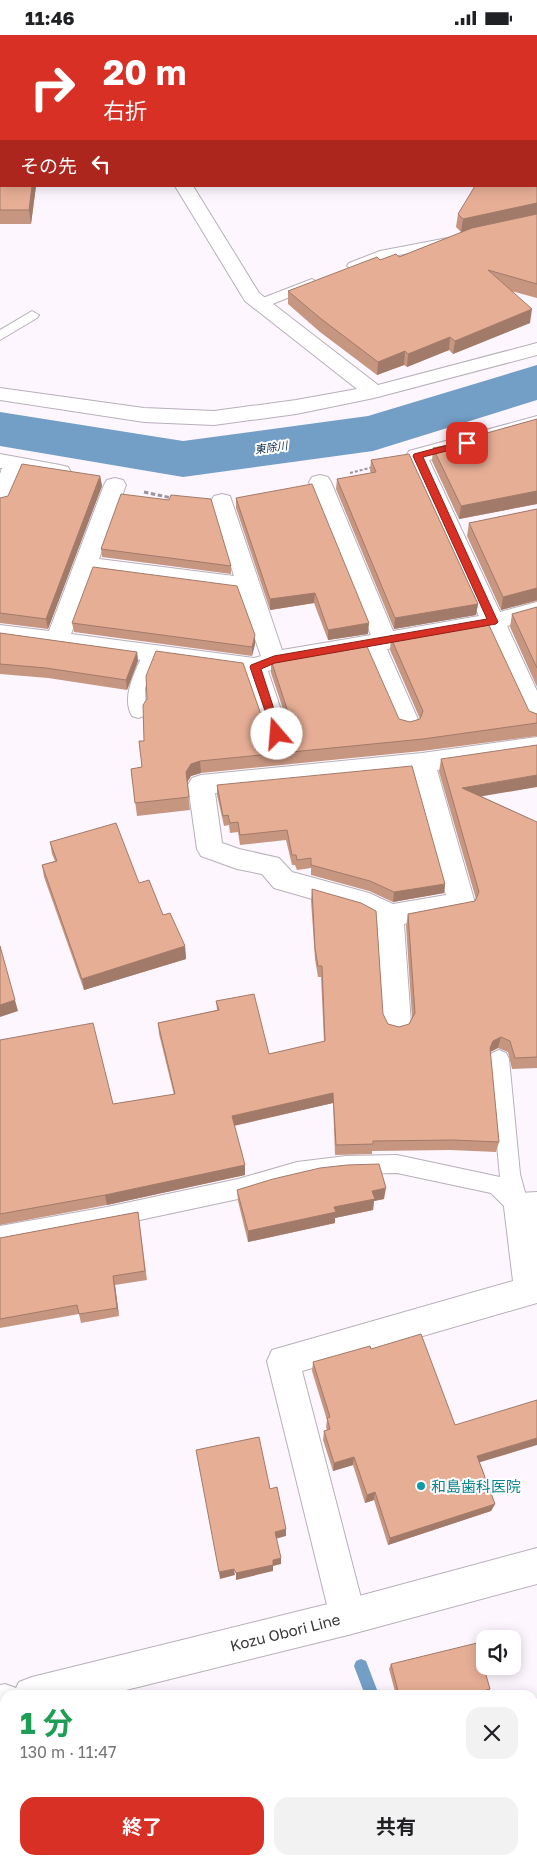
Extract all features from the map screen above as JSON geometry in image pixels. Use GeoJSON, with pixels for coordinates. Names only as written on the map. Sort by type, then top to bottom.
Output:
{"type":"FeatureCollection","features":[{"type":"Feature","properties":{"kind":"street"},"geometry":{"type":"LineString","coordinates":[[185,187],[252,297],[374,392]]}},
{"type":"Feature","properties":{"kind":"street"},"geometry":{"type":"LineString","coordinates":[[0,394],[144,415],[214,418],[296,407],[374,392],[537,349]]}},
{"type":"Feature","properties":{"kind":"street"},"geometry":{"type":"LineString","coordinates":[[534,702],[493,622],[460,528],[417,456],[537,423]]}},
{"type":"Feature","properties":{"kind":"street"},"geometry":{"type":"LineString","coordinates":[[0,501],[8,462],[81,475]]}},
{"type":"Feature","properties":{"kind":"street"},"geometry":{"type":"LineString","coordinates":[[320,482],[408,724]]}},
{"type":"Feature","properties":{"kind":"street"},"geometry":{"type":"LineString","coordinates":[[57,640],[115,485]]}},
{"type":"Feature","properties":{"kind":"street"},"geometry":{"type":"LineString","coordinates":[[222,501],[248,586],[277,734]]}},
{"type":"Feature","properties":{"kind":"street"},"geometry":{"type":"LineString","coordinates":[[85,565],[248,586]]}},
{"type":"Feature","properties":{"kind":"street"},"geometry":{"type":"LineString","coordinates":[[0,633],[151,653],[264,664],[493,622],[537,611]]}},
{"type":"Feature","properties":{"kind":"street"},"geometry":{"type":"LineString","coordinates":[[422,763],[462,903],[390,916],[369,904],[283,880],[270,865],[237,859],[210,849],[201,785],[422,763],[537,745]]}},
{"type":"Feature","properties":{"kind":"street"},"geometry":{"type":"LineString","coordinates":[[390,916],[397,1024]]}},
{"type":"Feature","properties":{"kind":"street"},"geometry":{"type":"LineString","coordinates":[[348,1617],[283,1361],[530,1291],[528,1206]]}},
{"type":"Feature","properties":{"kind":"street","name":"Kozu Obori Line"},"geometry":{"type":"LineString","coordinates":[[57,1690],[348,1617],[537,1566]]}},
{"type":"Feature","properties":{"kind":"lane"},"geometry":{"type":"LineString","coordinates":[[340,272],[385,254],[466,238]]}},
{"type":"Feature","properties":{"kind":"lane"},"geometry":{"type":"LineString","coordinates":[[260,304],[322,279]]}},
{"type":"Feature","properties":{"kind":"lane"},"geometry":{"type":"LineString","coordinates":[[0,336],[32,315]]}},
{"type":"Feature","properties":{"kind":"lane"},"geometry":{"type":"LineString","coordinates":[[138,712],[137,688],[151,653]]}},
{"type":"Feature","properties":{"kind":"lane"},"geometry":{"type":"LineString","coordinates":[[499,1059],[510,1174],[528,1206]]}},
{"type":"Feature","properties":{"kind":"lane"},"geometry":{"type":"LineString","coordinates":[[0,1236],[108,1217],[238,1189],[297,1171],[346,1165],[396,1164],[497,1185],[528,1206]]}},
{"type":"Feature","properties":{"kind":"path"},"geometry":{"type":"LineString","coordinates":[[320,482],[417,456]]}},
{"type":"Feature","properties":{"kind":"path"},"geometry":{"type":"LineString","coordinates":[[115,485],[175,499],[222,501]]}},
{"type":"Feature","properties":{"kind":"building"},"geometry":{"type":"Polygon","coordinates":[[[0,187],[32,187],[29,210],[0,210],[0,187]]]}},
{"type":"Feature","properties":{"kind":"building"},"geometry":{"type":"Polygon","coordinates":[[[474,187],[537,187],[537,203],[463,219],[458,214],[474,187]]]}},
{"type":"Feature","properties":{"kind":"building"},"geometry":{"type":"Polygon","coordinates":[[[537,214],[537,284],[488,270],[532,309],[455,341],[450,337],[408,354],[405,351],[378,362],[288,291],[377,257],[380,260],[396,254],[399,257],[472,228],[537,214]]]}},
{"type":"Feature","properties":{"kind":"building"},"geometry":{"type":"Polygon","coordinates":[[[537,419],[537,491],[461,506],[433,448],[464,442],[462,440],[537,419]]]}},
{"type":"Feature","properties":{"kind":"building"},"geometry":{"type":"Polygon","coordinates":[[[409,454],[478,604],[395,618],[337,479],[376,472],[371,460],[409,454]]]}},
{"type":"Feature","properties":{"kind":"building"},"geometry":{"type":"Polygon","coordinates":[[[22,464],[100,476],[46,619],[0,613],[0,498],[8,496],[22,464]]]}},
{"type":"Feature","properties":{"kind":"building"},"geometry":{"type":"Polygon","coordinates":[[[312,484],[369,623],[328,630],[315,593],[270,599],[236,498],[312,484]]]}},
{"type":"Feature","properties":{"kind":"building"},"geometry":{"type":"Polygon","coordinates":[[[121,494],[169,500],[171,495],[211,499],[231,566],[101,549],[121,494]]]}},
{"type":"Feature","properties":{"kind":"building"},"geometry":{"type":"Polygon","coordinates":[[[537,509],[537,588],[503,597],[469,523],[537,509]]]}},
{"type":"Feature","properties":{"kind":"building"},"geometry":{"type":"Polygon","coordinates":[[[93,567],[237,586],[255,635],[252,647],[72,623],[93,567]]]}},
{"type":"Feature","properties":{"kind":"building"},"geometry":{"type":"Polygon","coordinates":[[[537,607],[537,668],[512,614],[537,607]]]}},
{"type":"Feature","properties":{"kind":"building"},"geometry":{"type":"Polygon","coordinates":[[[487,621],[529,711],[537,714],[537,723],[423,739],[200,761],[191,764],[186,772],[189,797],[135,803],[131,769],[142,767],[139,741],[144,741],[143,705],[147,699],[146,676],[156,651],[243,663],[266,729],[278,732],[288,729],[291,721],[271,660],[365,642],[399,719],[410,722],[420,719],[423,711],[391,638],[487,621]]]}},
{"type":"Feature","properties":{"kind":"building"},"geometry":{"type":"Polygon","coordinates":[[[0,633],[137,652],[126,680],[46,668],[0,664],[0,633]]]}},
{"type":"Feature","properties":{"kind":"building"},"geometry":{"type":"Polygon","coordinates":[[[537,745],[537,775],[462,788],[537,822],[537,1057],[515,1058],[510,1041],[501,1037],[493,1041],[490,1048],[499,1142],[453,1140],[373,1141],[373,1144],[336,1145],[333,1093],[232,1116],[245,1165],[105,1195],[0,1214],[0,1040],[93,1023],[113,1104],[175,1094],[158,1023],[219,1010],[216,1001],[254,994],[269,1054],[325,1041],[322,966],[318,966],[315,948],[312,889],[361,903],[376,911],[383,1014],[388,1024],[399,1027],[409,1024],[415,1013],[408,914],[475,901],[479,892],[441,759],[537,745]]]}},
{"type":"Feature","properties":{"kind":"building"},"geometry":{"type":"Polygon","coordinates":[[[412,766],[445,884],[394,892],[370,881],[311,865],[311,858],[297,860],[296,855],[292,855],[287,830],[240,835],[238,822],[230,823],[228,815],[223,816],[217,785],[412,766]]]}},
{"type":"Feature","properties":{"kind":"building"},"geometry":{"type":"Polygon","coordinates":[[[116,823],[139,883],[149,880],[163,915],[170,913],[185,946],[82,979],[42,865],[57,861],[50,842],[116,823]]]}},
{"type":"Feature","properties":{"kind":"building"},"geometry":{"type":"Polygon","coordinates":[[[0,946],[15,1000],[0,1005],[0,946]]]}},
{"type":"Feature","properties":{"kind":"building"},"geometry":{"type":"Polygon","coordinates":[[[379,1164],[386,1188],[372,1191],[375,1199],[334,1207],[336,1212],[248,1231],[237,1190],[320,1168],[379,1164]]]}},
{"type":"Feature","properties":{"kind":"building"},"geometry":{"type":"Polygon","coordinates":[[[138,1212],[145,1271],[113,1276],[117,1308],[79,1314],[77,1305],[0,1319],[0,1238],[138,1212]]]}},
{"type":"Feature","properties":{"kind":"building"},"geometry":{"type":"Polygon","coordinates":[[[421,1334],[455,1425],[537,1400],[537,1438],[477,1456],[495,1504],[390,1538],[375,1492],[367,1495],[354,1457],[334,1463],[324,1431],[330,1429],[327,1418],[330,1417],[313,1362],[370,1346],[371,1349],[421,1334]]]}},
{"type":"Feature","properties":{"kind":"building"},"geometry":{"type":"Polygon","coordinates":[[[259,1437],[270,1489],[277,1487],[286,1529],[275,1532],[281,1558],[273,1560],[273,1565],[236,1573],[234,1569],[219,1572],[196,1450],[259,1437]]]}},
{"type":"Feature","properties":{"kind":"building"},"geometry":{"type":"Polygon","coordinates":[[[476,1643],[476,1675],[486,1675],[490,1689],[486,1690],[398,1690],[391,1664],[476,1643]]]}},
{"type":"Feature","properties":{"kind":"waterway","name":"東除川"},"geometry":{"type":"LineString","coordinates":[[0,429],[183,459],[373,433],[537,382]]}},
{"type":"Feature","properties":{"kind":"waterway"},"geometry":{"type":"LineString","coordinates":[[361,1666],[370,1690]]}},
{"type":"Feature","properties":{"kind":"place","name":"和島歯科医院"},"geometry":{"type":"Point","coordinates":[421,1486]}},
{"type":"Feature","properties":{"kind":"route"},"geometry":{"type":"LineString","coordinates":[[277,734],[255,667],[274,660],[493,622],[417,456],[467,443]]}}]}
